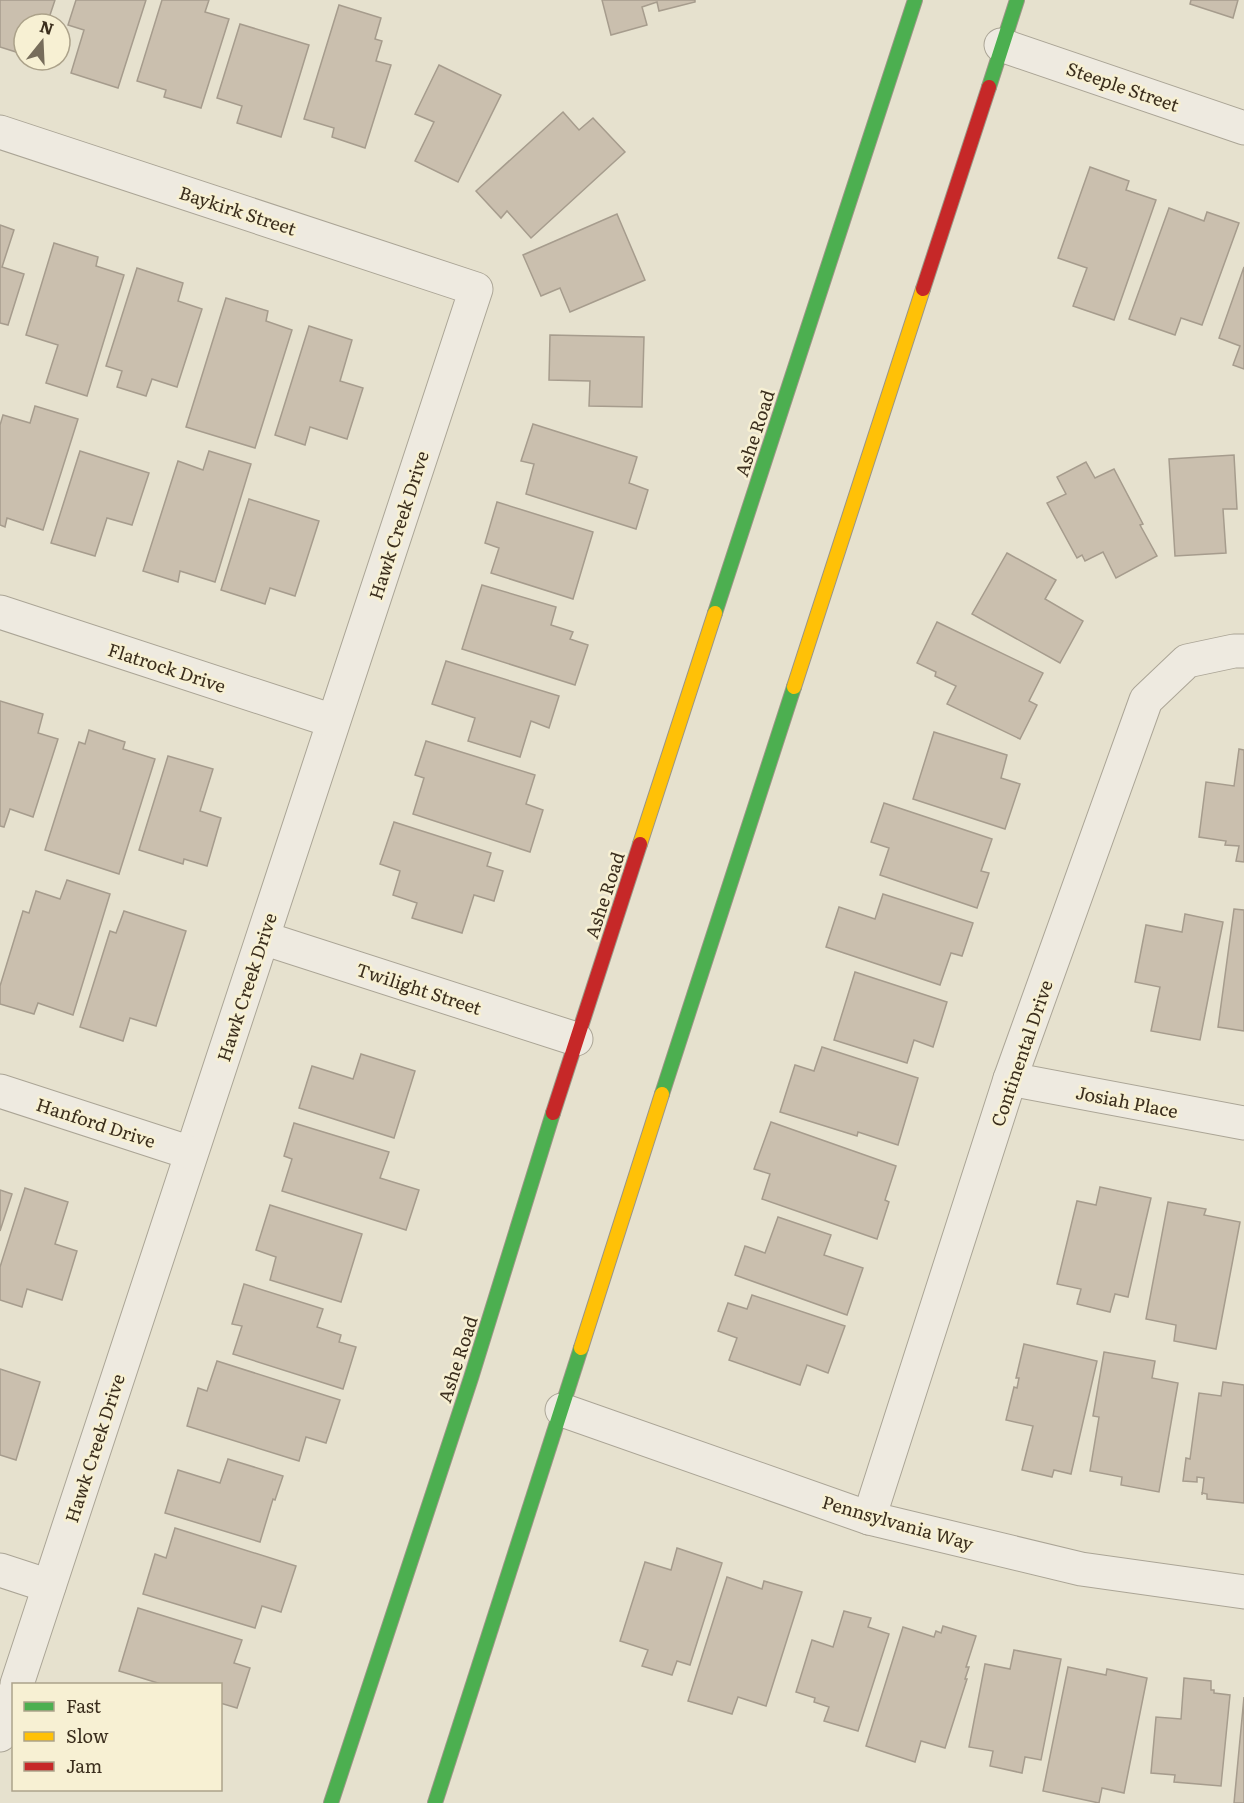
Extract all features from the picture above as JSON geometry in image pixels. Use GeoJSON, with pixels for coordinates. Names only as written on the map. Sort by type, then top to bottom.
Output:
{"type":"FeatureCollection","features":[{"type":"Feature","properties":{"kind":"street","name":"Ashe Road"},"geometry":{"type":"LineString","coordinates":[[331,1803],[471,1378],[576,1039],[915,0]]}},
{"type":"Feature","properties":{"kind":"street"},"geometry":{"type":"LineString","coordinates":[[435,1803],[669,1072],[1017,0]]}},
{"type":"Feature","properties":{"kind":"street","name":"Steeple Street"},"geometry":{"type":"LineString","coordinates":[[1001,45],[1244,128]]}},
{"type":"Feature","properties":{"kind":"street","name":"Baykirk Street"},"geometry":{"type":"LineString","coordinates":[[0,132],[476,289]]}},
{"type":"Feature","properties":{"kind":"street","name":"Hawk Creek Drive"},"geometry":{"type":"LineString","coordinates":[[17,1683],[476,289]]}},
{"type":"Feature","properties":{"kind":"street","name":"Flatrock Drive"},"geometry":{"type":"LineString","coordinates":[[0,612],[333,722]]}},
{"type":"Feature","properties":{"kind":"street","name":"Continental Drive"},"geometry":{"type":"LineString","coordinates":[[869,1518],[1010,1079],[1146,700],[1187,660],[1244,651]]}},
{"type":"Feature","properties":{"kind":"street","name":"Twilight Street"},"geometry":{"type":"LineString","coordinates":[[263,938],[576,1039]]}},
{"type":"Feature","properties":{"kind":"street","name":"Josiah Place"},"geometry":{"type":"LineString","coordinates":[[1010,1079],[1244,1123]]}},
{"type":"Feature","properties":{"kind":"street","name":"Hanford Drive"},"geometry":{"type":"LineString","coordinates":[[0,1091],[191,1154]]}},
{"type":"Feature","properties":{"kind":"street","name":"Pennsylvania Way"},"geometry":{"type":"LineString","coordinates":[[562,1410],[869,1518],[1081,1569],[1244,1592]]}},
{"type":"Feature","properties":{"kind":"street"},"geometry":{"type":"LineString","coordinates":[[0,1570],[49,1586]]}},
{"type":"Feature","properties":{"kind":"street"},"geometry":{"type":"LineString","coordinates":[[0,1736],[12,1700]]}},
{"type":"Feature","properties":{"kind":"building"},"geometry":{"type":"Polygon","coordinates":[[[0,0],[55,0],[51,12],[12,12],[12,51],[0,47],[0,0]]]}},
{"type":"Feature","properties":{"kind":"building"},"geometry":{"type":"Polygon","coordinates":[[[76,0],[146,0],[118,88],[71,73],[84,30],[72,26],[72,12],[76,0]]]}},
{"type":"Feature","properties":{"kind":"building"},"geometry":{"type":"Polygon","coordinates":[[[162,0],[209,0],[205,12],[229,19],[201,108],[164,97],[166,90],[137,81],[162,0]]]}},
{"type":"Feature","properties":{"kind":"building"},"geometry":{"type":"Polygon","coordinates":[[[602,0],[695,0],[695,2],[659,11],[657,2],[642,7],[647,25],[611,35],[602,0]]]}},
{"type":"Feature","properties":{"kind":"building"},"geometry":{"type":"Polygon","coordinates":[[[1191,0],[1238,0],[1233,18],[1190,4],[1191,0]]]}},
{"type":"Feature","properties":{"kind":"building"},"geometry":{"type":"Polygon","coordinates":[[[339,5],[381,18],[375,39],[382,41],[376,61],[391,65],[365,148],[332,137],[334,128],[304,119],[339,5]]]}},
{"type":"Feature","properties":{"kind":"building"},"geometry":{"type":"Polygon","coordinates":[[[240,24],[309,45],[281,137],[237,123],[242,106],[217,98],[240,24]]]}},
{"type":"Feature","properties":{"kind":"building"},"geometry":{"type":"Polygon","coordinates":[[[439,65],[501,95],[458,182],[415,161],[434,122],[415,114],[439,65]]]}},
{"type":"Feature","properties":{"kind":"building"},"geometry":{"type":"Polygon","coordinates":[[[563,112],[579,130],[593,118],[625,152],[531,238],[507,211],[501,218],[476,191],[563,112]]]}},
{"type":"Feature","properties":{"kind":"building"},"geometry":{"type":"Polygon","coordinates":[[[1090,167],[1129,181],[1126,190],[1156,200],[1114,320],[1073,306],[1087,268],[1058,258],[1090,167]]]}},
{"type":"Feature","properties":{"kind":"building"},"geometry":{"type":"Polygon","coordinates":[[[1169,208],[1204,221],[1207,212],[1239,223],[1202,325],[1181,318],[1175,335],[1129,319],[1169,208]]]}},
{"type":"Feature","properties":{"kind":"building"},"geometry":{"type":"Polygon","coordinates":[[[617,214],[645,280],[570,312],[560,288],[541,296],[523,255],[617,214]]]}},
{"type":"Feature","properties":{"kind":"building"},"geometry":{"type":"Polygon","coordinates":[[[0,225],[14,230],[2,267],[24,274],[8,325],[0,323],[0,225]]]}},
{"type":"Feature","properties":{"kind":"building"},"geometry":{"type":"Polygon","coordinates":[[[54,243],[98,257],[96,266],[124,275],[87,396],[46,383],[58,345],[26,335],[54,243]]]}},
{"type":"Feature","properties":{"kind":"building"},"geometry":{"type":"Polygon","coordinates":[[[1244,267],[1244,369],[1233,365],[1240,346],[1219,338],[1244,267]]]}},
{"type":"Feature","properties":{"kind":"building"},"geometry":{"type":"Polygon","coordinates":[[[137,268],[183,283],[178,301],[202,309],[177,387],[152,379],[146,396],[117,387],[122,371],[106,366],[137,268]]]}},
{"type":"Feature","properties":{"kind":"building"},"geometry":{"type":"Polygon","coordinates":[[[226,298],[268,311],[266,321],[292,330],[255,448],[186,427],[226,298]]]}},
{"type":"Feature","properties":{"kind":"building"},"geometry":{"type":"Polygon","coordinates":[[[309,326],[352,340],[340,381],[363,388],[347,439],[310,427],[305,445],[275,435],[309,326]]]}},
{"type":"Feature","properties":{"kind":"building"},"geometry":{"type":"Polygon","coordinates":[[[550,335],[644,337],[642,407],[589,406],[590,381],[549,380],[550,335]]]}},
{"type":"Feature","properties":{"kind":"building"},"geometry":{"type":"Polygon","coordinates":[[[35,406],[78,419],[43,530],[7,518],[5,527],[0,525],[0,425],[3,415],[30,423],[35,406]]]}},
{"type":"Feature","properties":{"kind":"building"},"geometry":{"type":"Polygon","coordinates":[[[533,424],[637,457],[629,483],[648,490],[636,529],[526,494],[534,464],[521,461],[533,424]]]}},
{"type":"Feature","properties":{"kind":"building"},"geometry":{"type":"Polygon","coordinates":[[[80,451],[149,473],[132,525],[107,518],[95,556],[51,543],[80,451]]]}},
{"type":"Feature","properties":{"kind":"building"},"geometry":{"type":"Polygon","coordinates":[[[209,451],[251,464],[215,582],[180,571],[178,582],[143,571],[178,461],[203,470],[209,451]]]}},
{"type":"Feature","properties":{"kind":"building"},"geometry":{"type":"Polygon","coordinates":[[[1234,455],[1237,509],[1223,509],[1226,553],[1175,556],[1169,459],[1234,455]]]}},
{"type":"Feature","properties":{"kind":"building"},"geometry":{"type":"Polygon","coordinates":[[[1086,462],[1095,478],[1114,469],[1157,556],[1116,578],[1103,552],[1085,561],[1082,555],[1077,558],[1047,503],[1066,494],[1057,477],[1086,462]]]}},
{"type":"Feature","properties":{"kind":"building"},"geometry":{"type":"Polygon","coordinates":[[[249,499],[319,521],[295,596],[270,588],[265,604],[221,590],[249,499]]]}},
{"type":"Feature","properties":{"kind":"building"},"geometry":{"type":"Polygon","coordinates":[[[497,502],[593,532],[573,599],[491,573],[499,548],[485,543],[497,502]]]}},
{"type":"Feature","properties":{"kind":"building"},"geometry":{"type":"Polygon","coordinates":[[[1007,553],[1056,580],[1045,599],[1083,621],[1060,663],[972,614],[1007,553]]]}},
{"type":"Feature","properties":{"kind":"building"},"geometry":{"type":"Polygon","coordinates":[[[482,585],[556,607],[551,625],[573,632],[570,639],[588,645],[575,685],[462,649],[482,585]]]}},
{"type":"Feature","properties":{"kind":"building"},"geometry":{"type":"Polygon","coordinates":[[[937,622],[1043,673],[1029,701],[1037,705],[1020,739],[947,704],[956,686],[935,676],[936,672],[917,663],[937,622]]]}},
{"type":"Feature","properties":{"kind":"building"},"geometry":{"type":"Polygon","coordinates":[[[446,661],[559,696],[549,728],[531,721],[520,757],[468,741],[475,718],[432,704],[446,661]]]}},
{"type":"Feature","properties":{"kind":"building"},"geometry":{"type":"Polygon","coordinates":[[[0,701],[43,714],[38,733],[58,739],[33,817],[10,809],[4,827],[0,826],[0,701]]]}},
{"type":"Feature","properties":{"kind":"building"},"geometry":{"type":"Polygon","coordinates":[[[89,730],[125,742],[123,749],[155,759],[119,874],[45,850],[79,742],[85,744],[89,730]]]}},
{"type":"Feature","properties":{"kind":"building"},"geometry":{"type":"Polygon","coordinates":[[[934,732],[1007,755],[1001,778],[1020,784],[1005,829],[913,799],[934,732]]]}},
{"type":"Feature","properties":{"kind":"building"},"geometry":{"type":"Polygon","coordinates":[[[426,741],[535,775],[526,804],[543,810],[530,852],[413,814],[424,778],[415,775],[426,741]]]}},
{"type":"Feature","properties":{"kind":"building"},"geometry":{"type":"Polygon","coordinates":[[[1239,749],[1244,750],[1244,862],[1236,861],[1239,846],[1225,845],[1226,841],[1199,837],[1206,782],[1234,786],[1239,749]]]}},
{"type":"Feature","properties":{"kind":"building"},"geometry":{"type":"Polygon","coordinates":[[[168,756],[213,769],[200,811],[221,818],[207,866],[184,859],[183,864],[139,850],[168,756]]]}},
{"type":"Feature","properties":{"kind":"building"},"geometry":{"type":"Polygon","coordinates":[[[884,803],[992,839],[981,871],[989,873],[977,908],[880,875],[889,848],[871,842],[884,803]]]}},
{"type":"Feature","properties":{"kind":"building"},"geometry":{"type":"Polygon","coordinates":[[[394,822],[491,853],[487,866],[503,871],[494,901],[474,895],[462,933],[412,918],[417,903],[393,895],[400,871],[380,864],[394,822]]]}},
{"type":"Feature","properties":{"kind":"building"},"geometry":{"type":"Polygon","coordinates":[[[67,880],[110,894],[73,1015],[38,1003],[34,1014],[0,1004],[0,986],[23,911],[29,913],[36,891],[60,899],[67,880]]]}},
{"type":"Feature","properties":{"kind":"building"},"geometry":{"type":"Polygon","coordinates":[[[883,894],[973,923],[962,956],[951,953],[940,985],[826,947],[839,907],[875,919],[883,894]]]}},
{"type":"Feature","properties":{"kind":"building"},"geometry":{"type":"Polygon","coordinates":[[[1234,909],[1244,910],[1244,1031],[1218,1027],[1234,909]]]}},
{"type":"Feature","properties":{"kind":"building"},"geometry":{"type":"Polygon","coordinates":[[[124,911],[186,931],[156,1026],[130,1018],[123,1041],[80,1027],[110,931],[116,933],[124,911]]]}},
{"type":"Feature","properties":{"kind":"building"},"geometry":{"type":"Polygon","coordinates":[[[1185,914],[1223,922],[1200,1040],[1151,1031],[1160,987],[1135,982],[1146,925],[1182,932],[1185,914]]]}},
{"type":"Feature","properties":{"kind":"building"},"geometry":{"type":"Polygon","coordinates":[[[855,972],[947,1002],[933,1047],[914,1040],[907,1063],[834,1040],[855,972]]]}},
{"type":"Feature","properties":{"kind":"building"},"geometry":{"type":"Polygon","coordinates":[[[822,1047],[918,1078],[898,1145],[858,1132],[857,1136],[780,1112],[795,1065],[814,1071],[822,1047]]]}},
{"type":"Feature","properties":{"kind":"building"},"geometry":{"type":"Polygon","coordinates":[[[361,1054],[415,1071],[394,1138],[299,1108],[312,1066],[353,1079],[361,1054]]]}},
{"type":"Feature","properties":{"kind":"building"},"geometry":{"type":"Polygon","coordinates":[[[771,1122],[896,1166],[885,1200],[889,1202],[877,1239],[762,1199],[770,1174],[754,1169],[771,1122]]]}},
{"type":"Feature","properties":{"kind":"building"},"geometry":{"type":"Polygon","coordinates":[[[294,1123],[389,1152],[380,1178],[419,1190],[406,1230],[282,1191],[292,1159],[284,1156],[294,1123]]]}},
{"type":"Feature","properties":{"kind":"building"},"geometry":{"type":"Polygon","coordinates":[[[1100,1187],[1151,1198],[1128,1297],[1115,1294],[1110,1312],[1077,1304],[1081,1289],[1057,1284],[1077,1201],[1096,1205],[1100,1187]]]}},
{"type":"Feature","properties":{"kind":"building"},"geometry":{"type":"Polygon","coordinates":[[[25,1188],[68,1202],[55,1244],[77,1251],[62,1300],[27,1289],[22,1307],[0,1300],[0,1267],[25,1188]]]}},
{"type":"Feature","properties":{"kind":"building"},"geometry":{"type":"Polygon","coordinates":[[[0,1190],[12,1194],[0,1231],[0,1190]]]}},
{"type":"Feature","properties":{"kind":"building"},"geometry":{"type":"Polygon","coordinates":[[[1168,1202],[1206,1209],[1204,1215],[1240,1222],[1216,1349],[1174,1341],[1176,1325],[1146,1319],[1168,1202]]]}},
{"type":"Feature","properties":{"kind":"building"},"geometry":{"type":"Polygon","coordinates":[[[270,1205],[362,1234],[341,1302],[270,1280],[276,1257],[256,1250],[270,1205]]]}},
{"type":"Feature","properties":{"kind":"building"},"geometry":{"type":"Polygon","coordinates":[[[778,1217],[831,1235],[824,1255],[863,1268],[847,1315],[735,1275],[745,1246],[765,1253],[778,1217]]]}},
{"type":"Feature","properties":{"kind":"building"},"geometry":{"type":"Polygon","coordinates":[[[244,1284],[323,1309],[317,1327],[341,1335],[339,1342],[356,1347],[343,1389],[233,1354],[242,1326],[232,1324],[244,1284]]]}},
{"type":"Feature","properties":{"kind":"building"},"geometry":{"type":"Polygon","coordinates":[[[752,1295],[845,1326],[828,1373],[807,1365],[800,1385],[729,1360],[737,1338],[718,1331],[728,1303],[747,1309],[752,1295]]]}},
{"type":"Feature","properties":{"kind":"building"},"geometry":{"type":"Polygon","coordinates":[[[1024,1344],[1097,1361],[1071,1474],[1054,1470],[1052,1477],[1022,1470],[1033,1426],[1006,1420],[1014,1387],[1017,1388],[1019,1378],[1016,1378],[1024,1344]]]}},
{"type":"Feature","properties":{"kind":"building"},"geometry":{"type":"Polygon","coordinates":[[[1104,1352],[1155,1361],[1152,1378],[1178,1383],[1159,1492],[1121,1485],[1122,1477],[1090,1471],[1099,1417],[1093,1416],[1104,1352]]]}},
{"type":"Feature","properties":{"kind":"building"},"geometry":{"type":"Polygon","coordinates":[[[217,1361],[340,1400],[326,1443],[306,1437],[299,1461],[187,1426],[198,1388],[207,1391],[217,1361]]]}},
{"type":"Feature","properties":{"kind":"building"},"geometry":{"type":"Polygon","coordinates":[[[0,1369],[40,1382],[16,1460],[0,1455],[0,1369]]]}},
{"type":"Feature","properties":{"kind":"building"},"geometry":{"type":"Polygon","coordinates":[[[1223,1382],[1244,1385],[1244,1503],[1207,1499],[1207,1494],[1202,1493],[1204,1478],[1197,1477],[1197,1482],[1183,1481],[1186,1458],[1190,1459],[1199,1393],[1221,1396],[1223,1382]]]}},
{"type":"Feature","properties":{"kind":"building"},"geometry":{"type":"Polygon","coordinates":[[[228,1459],[283,1476],[275,1500],[273,1499],[260,1542],[165,1513],[178,1470],[220,1483],[228,1459]]]}},
{"type":"Feature","properties":{"kind":"building"},"geometry":{"type":"Polygon","coordinates":[[[175,1528],[296,1566],[281,1612],[262,1606],[255,1628],[143,1594],[155,1554],[166,1558],[175,1528]]]}},
{"type":"Feature","properties":{"kind":"building"},"geometry":{"type":"Polygon","coordinates":[[[677,1548],[722,1563],[690,1665],[677,1661],[672,1675],[642,1666],[648,1650],[620,1641],[645,1562],[671,1570],[677,1548]]]}},
{"type":"Feature","properties":{"kind":"building"},"geometry":{"type":"Polygon","coordinates":[[[727,1577],[762,1589],[764,1581],[802,1592],[766,1706],[738,1697],[732,1714],[688,1701],[727,1577]]]}},
{"type":"Feature","properties":{"kind":"building"},"geometry":{"type":"Polygon","coordinates":[[[138,1608],[242,1640],[234,1663],[250,1668],[237,1708],[222,1704],[222,1683],[158,1683],[119,1671],[138,1608]]]}},
{"type":"Feature","properties":{"kind":"building"},"geometry":{"type":"Polygon","coordinates":[[[844,1611],[871,1618],[868,1627],[889,1634],[858,1731],[824,1721],[829,1707],[814,1702],[815,1698],[796,1692],[812,1640],[833,1647],[844,1611]]]}},
{"type":"Feature","properties":{"kind":"building"},"geometry":{"type":"Polygon","coordinates":[[[943,1626],[976,1636],[966,1667],[969,1667],[965,1679],[967,1679],[945,1748],[921,1741],[915,1762],[866,1746],[903,1627],[934,1637],[936,1631],[941,1633],[943,1626]]]}},
{"type":"Feature","properties":{"kind":"building"},"geometry":{"type":"Polygon","coordinates":[[[1014,1650],[1061,1659],[1041,1760],[1025,1757],[1022,1773],[990,1766],[993,1751],[969,1747],[985,1664],[1010,1669],[1014,1650]]]}},
{"type":"Feature","properties":{"kind":"building"},"geometry":{"type":"Polygon","coordinates":[[[1068,1667],[1106,1675],[1107,1669],[1147,1678],[1124,1793],[1102,1788],[1099,1803],[1043,1791],[1068,1667]]]}},
{"type":"Feature","properties":{"kind":"building"},"geometry":{"type":"Polygon","coordinates":[[[1184,1678],[1211,1681],[1211,1690],[1214,1690],[1214,1693],[1230,1695],[1221,1786],[1174,1782],[1175,1775],[1151,1773],[1156,1717],[1181,1719],[1184,1678]]]}},
{"type":"Feature","properties":{"kind":"building"},"geometry":{"type":"Polygon","coordinates":[[[1244,1697],[1244,1803],[1234,1803],[1244,1697]]]}},
{"type":"Feature","properties":{"kind":"traffic: fast"},"geometry":{"type":"LineString","coordinates":[[715,613],[915,0]]}},
{"type":"Feature","properties":{"kind":"traffic: fast"},"geometry":{"type":"LineString","coordinates":[[989,87],[1017,0]]}},
{"type":"Feature","properties":{"kind":"traffic: fast"},"geometry":{"type":"LineString","coordinates":[[662,1094],[794,687]]}},
{"type":"Feature","properties":{"kind":"traffic: fast"},"geometry":{"type":"LineString","coordinates":[[331,1803],[471,1378],[553,1113]]}},
{"type":"Feature","properties":{"kind":"traffic: fast"},"geometry":{"type":"LineString","coordinates":[[435,1803],[581,1348]]}},
{"type":"Feature","properties":{"kind":"traffic: slow"},"geometry":{"type":"LineString","coordinates":[[794,687],[923,289]]}},
{"type":"Feature","properties":{"kind":"traffic: slow"},"geometry":{"type":"LineString","coordinates":[[640,844],[715,613]]}},
{"type":"Feature","properties":{"kind":"traffic: slow"},"geometry":{"type":"LineString","coordinates":[[581,1348],[662,1094]]}},
{"type":"Feature","properties":{"kind":"traffic: jam"},"geometry":{"type":"LineString","coordinates":[[923,289],[989,87]]}},
{"type":"Feature","properties":{"kind":"traffic: jam"},"geometry":{"type":"LineString","coordinates":[[553,1113],[640,844]]}}]}
